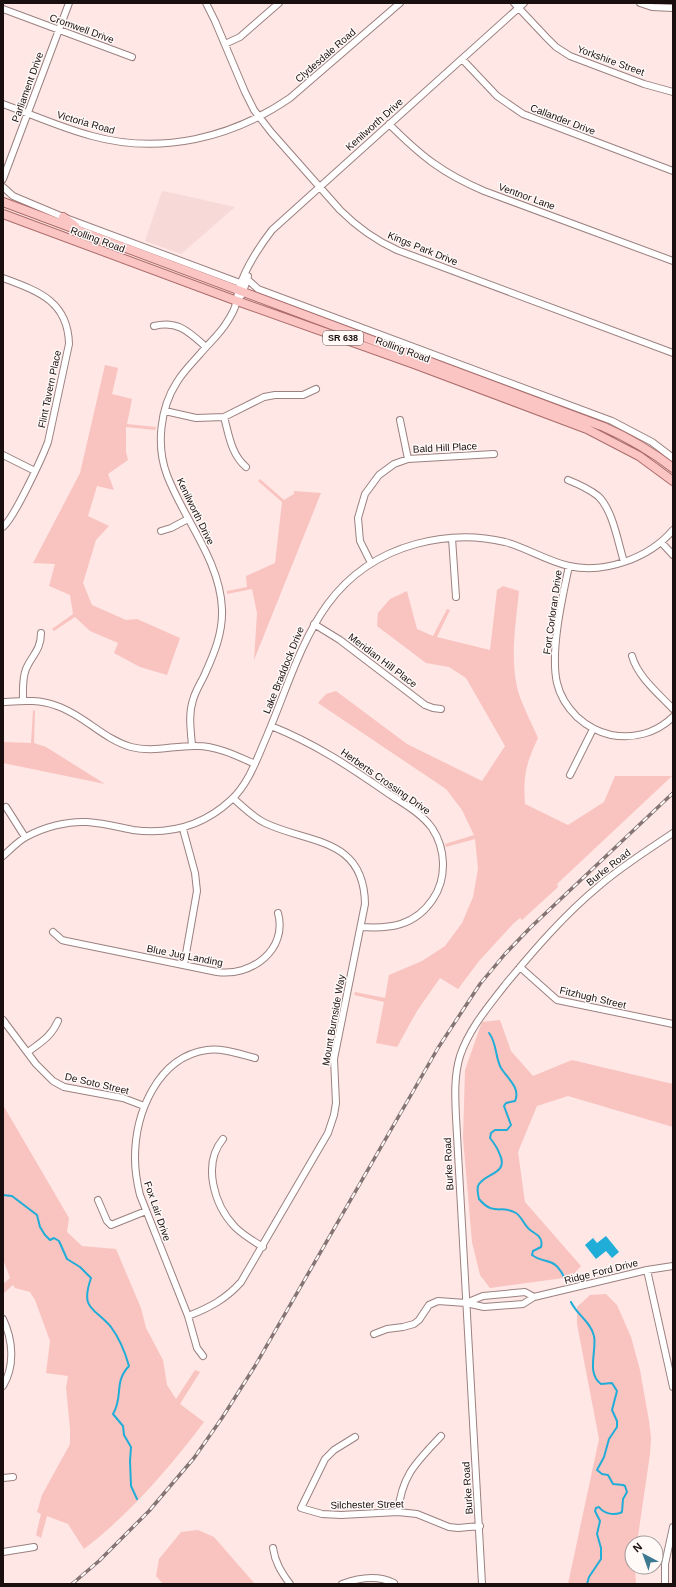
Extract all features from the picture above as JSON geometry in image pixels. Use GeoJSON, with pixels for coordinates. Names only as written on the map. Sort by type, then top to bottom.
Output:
{"type":"FeatureCollection","features":[{"type":"Feature","properties":{"kind":"main road","name":"Rolling Road"},"geometry":{"type":"LineString","coordinates":[[3,202],[240,289],[604,426],[642,446],[673,468]]}},
{"type":"Feature","properties":{"kind":"main road","name":"Rolling Road"},"geometry":{"type":"LineString","coordinates":[[3,214],[237,301],[401,359],[587,429],[639,456],[673,481]]}},
{"type":"Feature","properties":{"kind":"main road"},"geometry":{"type":"LineString","coordinates":[[63,217],[84,233]]}},
{"type":"Feature","properties":{"kind":"street","name":"Parliament Drive"},"geometry":{"type":"LineString","coordinates":[[3,188],[3,178],[69,3]]}},
{"type":"Feature","properties":{"kind":"street","name":"Kings Park Drive"},"geometry":{"type":"LineString","coordinates":[[206,3],[245,92],[259,117],[353,223],[384,244],[673,353]]}},
{"type":"Feature","properties":{"kind":"street"},"geometry":{"type":"LineString","coordinates":[[225,44],[240,37],[279,3]]}},
{"type":"Feature","properties":{"kind":"street","name":"Clydesdale Road"},"geometry":{"type":"LineString","coordinates":[[259,117],[275,109],[303,89],[400,3]]}},
{"type":"Feature","properties":{"kind":"street","name":"Kenilworth Drive"},"geometry":{"type":"LineString","coordinates":[[192,746],[190,716],[194,695],[215,652],[220,631],[222,610],[217,580],[212,566],[171,484],[164,464],[161,436],[164,412],[177,382],[227,322],[237,301],[248,269],[272,230],[462,59],[516,5],[524,3]]}},
{"type":"Feature","properties":{"kind":"street"},"geometry":{"type":"LineString","coordinates":[[640,3],[673,8]]}},
{"type":"Feature","properties":{"kind":"street","name":"Yorkshire Street"},"geometry":{"type":"LineString","coordinates":[[516,5],[546,38],[570,56],[644,84],[673,92]]}},
{"type":"Feature","properties":{"kind":"street","name":"Cromwell Drive"},"geometry":{"type":"LineString","coordinates":[[3,9],[132,57]]}},
{"type":"Feature","properties":{"kind":"street","name":"Callander Drive"},"geometry":{"type":"LineString","coordinates":[[462,59],[496,96],[523,114],[673,172]]}},
{"type":"Feature","properties":{"kind":"street","name":"Victoria Road"},"geometry":{"type":"LineString","coordinates":[[3,104],[93,136],[120,142],[148,144],[179,142],[209,137],[238,128],[259,117]]}},
{"type":"Feature","properties":{"kind":"street","name":"Ventnor Lane"},"geometry":{"type":"LineString","coordinates":[[389,124],[424,158],[462,181],[484,191],[673,262]]}},
{"type":"Feature","properties":{"kind":"street","name":"Rolling Road"},"geometry":{"type":"LineString","coordinates":[[3,188],[13,196],[240,289]]}},
{"type":"Feature","properties":{"kind":"street","name":"Kenilworth Drive"},"geometry":{"type":"LineString","coordinates":[[240,289],[247,279],[248,269]]}},
{"type":"Feature","properties":{"kind":"street","name":"Flint Tavern Place"},"geometry":{"type":"LineString","coordinates":[[3,278],[37,291],[49,299],[61,314],[68,333],[69,344],[68,355],[48,442],[14,511],[3,527]]}},
{"type":"Feature","properties":{"kind":"street","name":"Rolling Road"},"geometry":{"type":"LineString","coordinates":[[247,279],[258,289],[612,422],[652,442],[673,458]]}},
{"type":"Feature","properties":{"kind":"street"},"geometry":{"type":"LineString","coordinates":[[154,326],[167,324],[180,327],[206,347]]}},
{"type":"Feature","properties":{"kind":"street"},"geometry":{"type":"LineString","coordinates":[[164,412],[196,418],[224,417],[264,397],[275,395],[303,395],[316,389]]}},
{"type":"Feature","properties":{"kind":"street"},"geometry":{"type":"LineString","coordinates":[[224,417],[234,454],[238,461],[246,467]]}},
{"type":"Feature","properties":{"kind":"street"},"geometry":{"type":"LineString","coordinates":[[400,420],[408,459]]}},
{"type":"Feature","properties":{"kind":"street","name":"Bald Hill Place"},"geometry":{"type":"LineString","coordinates":[[372,563],[364,549],[359,533],[358,518],[361,501],[368,487],[379,474],[394,464],[408,459],[494,454]]}},
{"type":"Feature","properties":{"kind":"street"},"geometry":{"type":"LineString","coordinates":[[3,455],[35,470]]}},
{"type":"Feature","properties":{"kind":"street"},"geometry":{"type":"LineString","coordinates":[[568,480],[592,491],[605,504],[610,515],[624,562]]}},
{"type":"Feature","properties":{"kind":"street"},"geometry":{"type":"LineString","coordinates":[[161,531],[171,528],[188,519]]}},
{"type":"Feature","properties":{"kind":"street","name":"Lake Braddock Drive"},"geometry":{"type":"LineString","coordinates":[[3,856],[25,838],[52,827],[76,822],[98,823],[145,831],[183,829],[212,815],[233,798],[249,776],[272,726],[303,646],[314,624],[342,587],[372,563],[397,550],[435,540],[475,538],[504,542],[568,566],[599,567],[624,562],[647,552],[661,542],[673,530]]}},
{"type":"Feature","properties":{"kind":"street"},"geometry":{"type":"LineString","coordinates":[[452,538],[456,597]]}},
{"type":"Feature","properties":{"kind":"street"},"geometry":{"type":"LineString","coordinates":[[661,542],[673,555]]}},
{"type":"Feature","properties":{"kind":"street","name":"Fort Corloran Drive"},"geometry":{"type":"LineString","coordinates":[[568,566],[559,621],[555,661],[556,676],[560,691],[568,707],[580,720],[593,729],[617,736],[639,735],[660,727],[673,717]]}},
{"type":"Feature","properties":{"kind":"street","name":"Meridian Hill Place"},"geometry":{"type":"LineString","coordinates":[[314,624],[340,640],[424,704],[433,708],[441,709]]}},
{"type":"Feature","properties":{"kind":"street"},"geometry":{"type":"LineString","coordinates":[[23,701],[24,675],[29,661],[41,643],[41,634]]}},
{"type":"Feature","properties":{"kind":"street"},"geometry":{"type":"LineString","coordinates":[[632,656],[634,665],[639,672],[673,709]]}},
{"type":"Feature","properties":{"kind":"street"},"geometry":{"type":"LineString","coordinates":[[3,702],[36,701],[58,706],[115,741],[131,747],[150,750],[192,746],[213,748],[255,764]]}},
{"type":"Feature","properties":{"kind":"street","name":"Herberts Crossing Drive"},"geometry":{"type":"LineString","coordinates":[[272,726],[314,745],[354,770],[421,816],[430,826],[438,839],[443,857],[443,874],[437,891],[428,906],[414,918],[399,925],[383,928],[361,927]]}},
{"type":"Feature","properties":{"kind":"street"},"geometry":{"type":"LineString","coordinates":[[570,775],[593,729]]}},
{"type":"Feature","properties":{"kind":"street","name":"Mount Burnside Way"},"geometry":{"type":"LineString","coordinates":[[188,1316],[216,1304],[234,1290],[247,1274],[325,1140],[331,1126],[336,1103],[334,1059],[361,927],[364,904],[363,888],[357,870],[342,852],[326,843],[275,827],[264,822],[250,813],[233,798]]}},
{"type":"Feature","properties":{"kind":"street"},"geometry":{"type":"LineString","coordinates":[[6,807],[25,838]]}},
{"type":"Feature","properties":{"kind":"street"},"geometry":{"type":"LineString","coordinates":[[183,829],[195,873],[197,891],[184,965]]}},
{"type":"Feature","properties":{"kind":"street","name":"Burke Road"},"geometry":{"type":"LineString","coordinates":[[482,1584],[480,1526],[455,1098],[457,1069],[465,1044],[480,1018],[520,967],[558,925],[599,885],[673,832]]}},
{"type":"Feature","properties":{"kind":"street","name":"Blue Jug Landing"},"geometry":{"type":"LineString","coordinates":[[53,932],[62,940],[66,941],[217,972],[232,973],[247,969],[258,963],[270,952],[278,939],[280,921],[278,913]]}},
{"type":"Feature","properties":{"kind":"street","name":"Fitzhugh Street"},"geometry":{"type":"LineString","coordinates":[[520,967],[557,1000],[673,1024]]}},
{"type":"Feature","properties":{"kind":"street","name":"De Soto Street"},"geometry":{"type":"LineString","coordinates":[[3,1020],[46,1075],[64,1087],[123,1098],[144,1106]]}},
{"type":"Feature","properties":{"kind":"street"},"geometry":{"type":"LineString","coordinates":[[28,1052],[49,1037],[58,1021]]}},
{"type":"Feature","properties":{"kind":"street","name":"Fox Lair Drive"},"geometry":{"type":"LineString","coordinates":[[203,1356],[196,1348],[188,1316],[146,1211],[137,1182],[135,1158],[137,1132],[144,1106],[155,1086],[166,1071],[176,1062],[189,1055],[199,1052],[218,1050],[255,1058]]}},
{"type":"Feature","properties":{"kind":"street"},"geometry":{"type":"LineString","coordinates":[[223,1139],[215,1151],[212,1168],[214,1186],[218,1201],[225,1214],[235,1227],[262,1247]]}},
{"type":"Feature","properties":{"kind":"street"},"geometry":{"type":"LineString","coordinates":[[98,1200],[106,1221],[111,1225],[146,1211]]}},
{"type":"Feature","properties":{"kind":"street","name":"Ridge Ford Drive"},"geometry":{"type":"LineString","coordinates":[[466,1303],[484,1307],[523,1304],[534,1297],[647,1270],[673,1266]]}},
{"type":"Feature","properties":{"kind":"street"},"geometry":{"type":"LineString","coordinates":[[647,1270],[673,1388]]}},
{"type":"Feature","properties":{"kind":"street","name":"Ridge Ford Drive"},"geometry":{"type":"LineString","coordinates":[[466,1303],[483,1296],[525,1292],[534,1297]]}},
{"type":"Feature","properties":{"kind":"street"},"geometry":{"type":"LineString","coordinates":[[374,1334],[383,1330],[414,1324],[426,1308],[434,1302],[443,1301],[466,1303]]}},
{"type":"Feature","properties":{"kind":"street"},"geometry":{"type":"LineString","coordinates":[[3,1320],[10,1337],[11,1356],[8,1376],[3,1386]]}},
{"type":"Feature","properties":{"kind":"street"},"geometry":{"type":"LineString","coordinates":[[398,1512],[399,1498],[407,1475],[441,1436]]}},
{"type":"Feature","properties":{"kind":"street","name":"Silchester Street"},"geometry":{"type":"LineString","coordinates":[[355,1437],[334,1450],[325,1459],[301,1508],[322,1514],[341,1515],[398,1512],[417,1514],[449,1527],[458,1528],[480,1526]]}},
{"type":"Feature","properties":{"kind":"street"},"geometry":{"type":"LineString","coordinates":[[3,1478],[13,1477]]}},
{"type":"Feature","properties":{"kind":"street"},"geometry":{"type":"LineString","coordinates":[[665,1584],[665,1564],[673,1526]]}},
{"type":"Feature","properties":{"kind":"street"},"geometry":{"type":"LineString","coordinates":[[3,1552],[34,1547]]}},
{"type":"Feature","properties":{"kind":"street"},"geometry":{"type":"LineString","coordinates":[[273,1548],[275,1559],[280,1571],[290,1584]]}},
{"type":"Feature","properties":{"kind":"street"},"geometry":{"type":"LineString","coordinates":[[342,1584],[354,1580],[376,1578],[387,1579],[394,1583]]}},
{"type":"Feature","properties":{"kind":"shaded area"},"geometry":{"type":"Polygon","coordinates":[[[162,191],[235,207],[181,254],[145,241],[162,191]]]}},
{"type":"Feature","properties":{"kind":"shaded area"},"geometry":{"type":"Polygon","coordinates":[[[105,365],[118,368],[112,394],[132,399],[127,424],[156,427],[155,430],[126,427],[126,452],[128,460],[108,474],[114,490],[97,486],[88,516],[109,526],[96,540],[83,583],[92,605],[126,620],[137,619],[180,638],[167,675],[140,667],[114,653],[118,643],[90,631],[75,617],[54,631],[52,629],[73,614],[70,595],[49,586],[55,564],[33,563],[80,473],[105,365]]]}},
{"type":"Feature","properties":{"kind":"shaded area"},"geometry":{"type":"Polygon","coordinates":[[[260,479],[284,500],[294,494],[294,491],[321,493],[254,660],[257,613],[252,589],[227,594],[227,591],[247,587],[246,576],[275,563],[282,502],[258,481],[260,479]]]}},
{"type":"Feature","properties":{"kind":"shaded area"},"geometry":{"type":"Polygon","coordinates":[[[503,586],[519,591],[514,639],[515,675],[521,699],[538,738],[526,770],[524,785],[525,804],[568,825],[604,802],[615,776],[672,776],[557,884],[558,887],[522,920],[520,918],[514,923],[479,961],[458,989],[440,978],[417,1011],[397,1047],[376,1043],[384,1002],[354,995],[355,992],[385,998],[389,975],[422,961],[445,946],[462,923],[473,897],[478,869],[475,839],[446,847],[445,844],[474,835],[462,810],[446,789],[318,703],[326,694],[336,691],[407,744],[482,781],[505,746],[466,678],[449,667],[426,663],[377,626],[378,613],[390,599],[407,591],[417,629],[433,636],[447,609],[450,610],[437,637],[490,650],[497,590],[503,586]]]}},
{"type":"Feature","properties":{"kind":"shaded area"},"geometry":{"type":"Polygon","coordinates":[[[33,710],[35,711],[34,743],[46,747],[105,784],[3,763],[3,742],[31,743],[33,710]]]}},
{"type":"Feature","properties":{"kind":"shaded area"},"geometry":{"type":"Polygon","coordinates":[[[500,1020],[511,1051],[533,1076],[572,1060],[673,1084],[673,1127],[568,1096],[537,1106],[518,1152],[525,1202],[581,1266],[571,1277],[490,1288],[480,1275],[472,1242],[463,1138],[465,1070],[482,1022],[500,1020]]]}},
{"type":"Feature","properties":{"kind":"shaded area"},"geometry":{"type":"Polygon","coordinates":[[[3,1105],[69,1218],[67,1232],[82,1246],[116,1249],[141,1308],[146,1328],[163,1360],[167,1385],[176,1399],[195,1370],[200,1372],[180,1404],[204,1422],[163,1473],[133,1506],[101,1536],[84,1549],[68,1524],[47,1516],[41,1538],[36,1535],[41,1514],[37,1512],[42,1495],[70,1444],[66,1388],[68,1376],[46,1373],[50,1341],[35,1300],[30,1292],[15,1288],[13,1285],[3,1294],[3,1284],[10,1278],[3,1259],[3,1105]]]}},
{"type":"Feature","properties":{"kind":"shaded area"},"geometry":{"type":"Polygon","coordinates":[[[606,1294],[617,1305],[631,1337],[640,1370],[649,1421],[651,1438],[650,1454],[638,1535],[624,1535],[624,1575],[635,1575],[636,1584],[568,1584],[599,1439],[577,1324],[577,1307],[590,1295],[606,1294]]]}},
{"type":"Feature","properties":{"kind":"shaded area"},"geometry":{"type":"Polygon","coordinates":[[[198,1530],[214,1537],[255,1584],[163,1584],[156,1576],[159,1559],[181,1532],[198,1530]]]}},
{"type":"Feature","properties":{"kind":"water"},"geometry":{"type":"Polygon","coordinates":[[[606,1236],[619,1252],[612,1258],[606,1251],[596,1259],[585,1245],[593,1238],[597,1243],[606,1236]]]}},
{"type":"Feature","properties":{"kind":"waterway"},"geometry":{"type":"LineString","coordinates":[[489,1033],[492,1037],[499,1064],[515,1087],[516,1096],[515,1101],[506,1103],[504,1106],[511,1125],[507,1130],[495,1130],[491,1133],[490,1138],[496,1146],[502,1162],[498,1170],[485,1178],[478,1186],[479,1199],[489,1208],[511,1211],[518,1214],[528,1228],[539,1236],[541,1240],[541,1247],[533,1251],[532,1255],[553,1263],[557,1266],[564,1277]]}},
{"type":"Feature","properties":{"kind":"waterway"},"geometry":{"type":"LineString","coordinates":[[3,1195],[12,1196],[37,1215],[40,1227],[45,1235],[50,1240],[54,1238],[59,1241],[67,1259],[80,1267],[91,1278],[87,1296],[90,1307],[111,1327],[122,1346],[129,1366],[121,1378],[118,1401],[113,1414],[123,1426],[124,1435],[131,1447],[131,1486],[137,1499]]}},
{"type":"Feature","properties":{"kind":"waterway"},"geometry":{"type":"LineString","coordinates":[[571,1302],[590,1327],[594,1336],[594,1374],[601,1384],[612,1383],[617,1391],[612,1410],[617,1421],[617,1427],[609,1439],[604,1457],[597,1470],[602,1474],[608,1475],[613,1484],[625,1486],[627,1492],[623,1499],[622,1512],[612,1514],[606,1513],[599,1507],[596,1508],[595,1511],[600,1521],[597,1534],[601,1548],[601,1559],[589,1577],[587,1584]]}},
{"type":"Feature","properties":{"kind":"railway"},"geometry":{"type":"LineString","coordinates":[[72,1584],[99,1561],[149,1511],[194,1458],[222,1418],[255,1366],[438,1048],[480,984],[505,954],[531,927],[673,793]]}}]}
